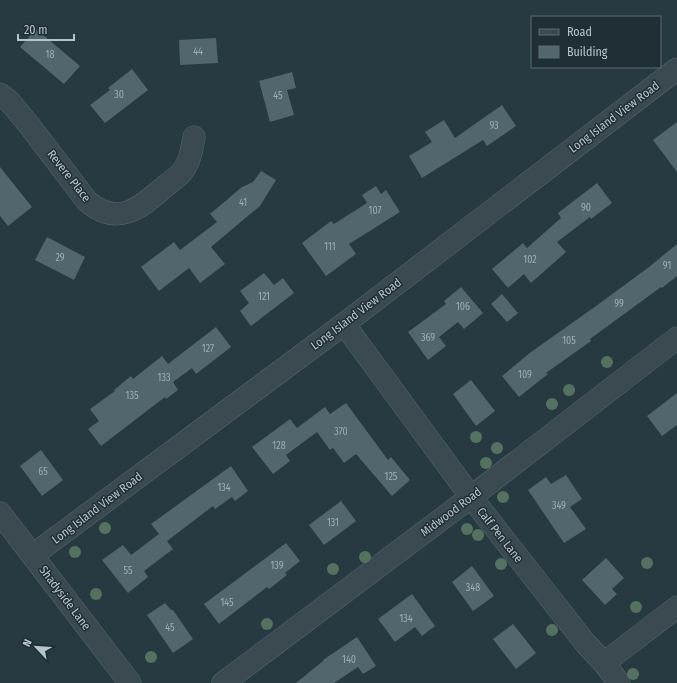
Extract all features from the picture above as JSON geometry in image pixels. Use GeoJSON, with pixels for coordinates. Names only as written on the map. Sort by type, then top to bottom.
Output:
{"type":"FeatureCollection","features":[{"type":"Feature","properties":{"kind":"street","name":"Long Island View Road"},"geometry":{"type":"LineString","coordinates":[[33,556],[344,324],[677,69]]}},
{"type":"Feature","properties":{"kind":"street","name":"Revere Place"},"geometry":{"type":"LineString","coordinates":[[0,94],[10,102],[29,125],[87,201],[98,209],[106,212],[130,212],[145,204],[182,171],[191,153],[194,137]]}},
{"type":"Feature","properties":{"kind":"street","name":"Calf Pen Lane"},"geometry":{"type":"LineString","coordinates":[[344,324],[471,497],[586,644],[604,663],[619,683]]}},
{"type":"Feature","properties":{"kind":"street","name":"Midwood Road"},"geometry":{"type":"LineString","coordinates":[[223,683],[471,497],[677,338]]}},
{"type":"Feature","properties":{"kind":"street","name":"Shadyside Lane"},"geometry":{"type":"LineString","coordinates":[[0,513],[130,683]]}},
{"type":"Feature","properties":{"kind":"street"},"geometry":{"type":"LineString","coordinates":[[604,663],[677,607]]}},
{"type":"Feature","properties":{"kind":"building"},"geometry":{"type":"Polygon","coordinates":[[[36,29],[80,66],[64,84],[20,47],[36,29]]]}},
{"type":"Feature","properties":{"kind":"building"},"geometry":{"type":"Polygon","coordinates":[[[216,38],[218,63],[180,65],[179,40],[216,38]]]}},
{"type":"Feature","properties":{"kind":"building"},"geometry":{"type":"Polygon","coordinates":[[[132,69],[148,90],[105,123],[90,105],[110,90],[108,88],[132,69]]]}},
{"type":"Feature","properties":{"kind":"building"},"geometry":{"type":"Polygon","coordinates":[[[292,72],[296,88],[287,90],[294,115],[270,122],[259,81],[292,72]]]}},
{"type":"Feature","properties":{"kind":"building"},"geometry":{"type":"Polygon","coordinates":[[[502,105],[516,126],[487,146],[483,140],[422,178],[409,156],[432,142],[425,132],[444,120],[455,138],[502,105]]]}},
{"type":"Feature","properties":{"kind":"building"},"geometry":{"type":"Polygon","coordinates":[[[677,122],[677,172],[653,140],[677,122]]]}},
{"type":"Feature","properties":{"kind":"building"},"geometry":{"type":"Polygon","coordinates":[[[0,167],[32,207],[8,226],[0,216],[0,167]]]}},
{"type":"Feature","properties":{"kind":"building"},"geometry":{"type":"Polygon","coordinates":[[[261,171],[276,180],[260,206],[211,247],[225,264],[200,283],[189,268],[159,291],[141,267],[174,242],[180,250],[217,222],[210,214],[242,187],[253,182],[261,171]]]}},
{"type":"Feature","properties":{"kind":"building"},"geometry":{"type":"Polygon","coordinates":[[[597,183],[612,203],[591,219],[590,217],[557,242],[566,252],[531,283],[524,274],[508,288],[492,269],[523,243],[527,248],[561,218],[558,213],[597,183]]]}},
{"type":"Feature","properties":{"kind":"building"},"geometry":{"type":"Polygon","coordinates":[[[376,186],[381,194],[386,190],[400,212],[349,244],[356,254],[326,276],[302,243],[331,221],[334,224],[367,203],[362,195],[376,186]]]}},
{"type":"Feature","properties":{"kind":"building"},"geometry":{"type":"Polygon","coordinates":[[[47,237],[85,257],[74,280],[35,260],[47,237]]]}},
{"type":"Feature","properties":{"kind":"building"},"geometry":{"type":"Polygon","coordinates":[[[677,244],[677,276],[590,339],[591,341],[546,373],[548,374],[519,397],[502,376],[531,352],[649,267],[677,244]]]}},
{"type":"Feature","properties":{"kind":"building"},"geometry":{"type":"Polygon","coordinates":[[[264,273],[274,285],[283,278],[294,293],[251,326],[240,311],[249,303],[240,291],[264,273]]]}},
{"type":"Feature","properties":{"kind":"building"},"geometry":{"type":"Polygon","coordinates":[[[461,287],[483,313],[464,329],[458,322],[439,337],[446,346],[428,360],[408,332],[446,304],[444,301],[461,287]]]}},
{"type":"Feature","properties":{"kind":"building"},"geometry":{"type":"Polygon","coordinates":[[[502,294],[518,313],[507,322],[491,304],[502,294]]]}},
{"type":"Feature","properties":{"kind":"building"},"geometry":{"type":"Polygon","coordinates":[[[216,327],[231,347],[196,374],[192,368],[173,382],[178,390],[166,399],[165,397],[101,446],[88,429],[99,421],[90,409],[115,391],[114,390],[131,376],[133,379],[162,356],[168,364],[216,327]]]}},
{"type":"Feature","properties":{"kind":"building"},"geometry":{"type":"Polygon","coordinates":[[[471,380],[495,411],[476,426],[453,394],[471,380]]]}},
{"type":"Feature","properties":{"kind":"building"},"geometry":{"type":"Polygon","coordinates":[[[677,393],[677,425],[662,436],[647,416],[677,393]]]}},
{"type":"Feature","properties":{"kind":"building"},"geometry":{"type":"Polygon","coordinates":[[[346,403],[388,460],[391,457],[410,480],[392,496],[356,454],[344,463],[333,448],[330,450],[317,432],[286,455],[290,461],[273,474],[252,447],[290,419],[297,428],[325,407],[330,414],[346,403]]]}},
{"type":"Feature","properties":{"kind":"building"},"geometry":{"type":"Polygon","coordinates":[[[41,450],[63,480],[42,496],[20,466],[41,450]]]}},
{"type":"Feature","properties":{"kind":"building"},"geometry":{"type":"Polygon","coordinates":[[[231,466],[248,491],[235,501],[232,497],[215,509],[213,506],[167,541],[173,549],[144,571],[148,577],[128,593],[102,560],[123,545],[131,555],[159,534],[151,524],[231,466]]]}},
{"type":"Feature","properties":{"kind":"building"},"geometry":{"type":"Polygon","coordinates":[[[566,475],[582,499],[570,507],[586,529],[564,543],[528,490],[546,477],[551,484],[566,475]]]}},
{"type":"Feature","properties":{"kind":"building"},"geometry":{"type":"Polygon","coordinates":[[[341,501],[356,521],[324,545],[309,525],[341,501]]]}},
{"type":"Feature","properties":{"kind":"building"},"geometry":{"type":"Polygon","coordinates":[[[286,543],[300,561],[285,573],[287,575],[269,589],[267,587],[219,624],[204,604],[286,543]]]}},
{"type":"Feature","properties":{"kind":"building"},"geometry":{"type":"Polygon","coordinates":[[[606,558],[624,578],[612,589],[617,594],[605,605],[582,580],[606,558]]]}},
{"type":"Feature","properties":{"kind":"building"},"geometry":{"type":"Polygon","coordinates":[[[472,566],[494,596],[473,611],[452,582],[472,566]]]}},
{"type":"Feature","properties":{"kind":"building"},"geometry":{"type":"Polygon","coordinates":[[[412,594],[435,626],[422,636],[415,627],[395,642],[378,619],[412,594]]]}},
{"type":"Feature","properties":{"kind":"building"},"geometry":{"type":"Polygon","coordinates":[[[165,603],[171,610],[173,610],[193,639],[173,653],[147,615],[165,603]]]}},
{"type":"Feature","properties":{"kind":"building"},"geometry":{"type":"Polygon","coordinates":[[[513,624],[536,653],[516,669],[493,639],[513,624]]]}},
{"type":"Feature","properties":{"kind":"building"},"geometry":{"type":"Polygon","coordinates":[[[357,637],[376,666],[363,674],[358,667],[334,683],[296,683],[323,660],[357,637]]]}}]}
